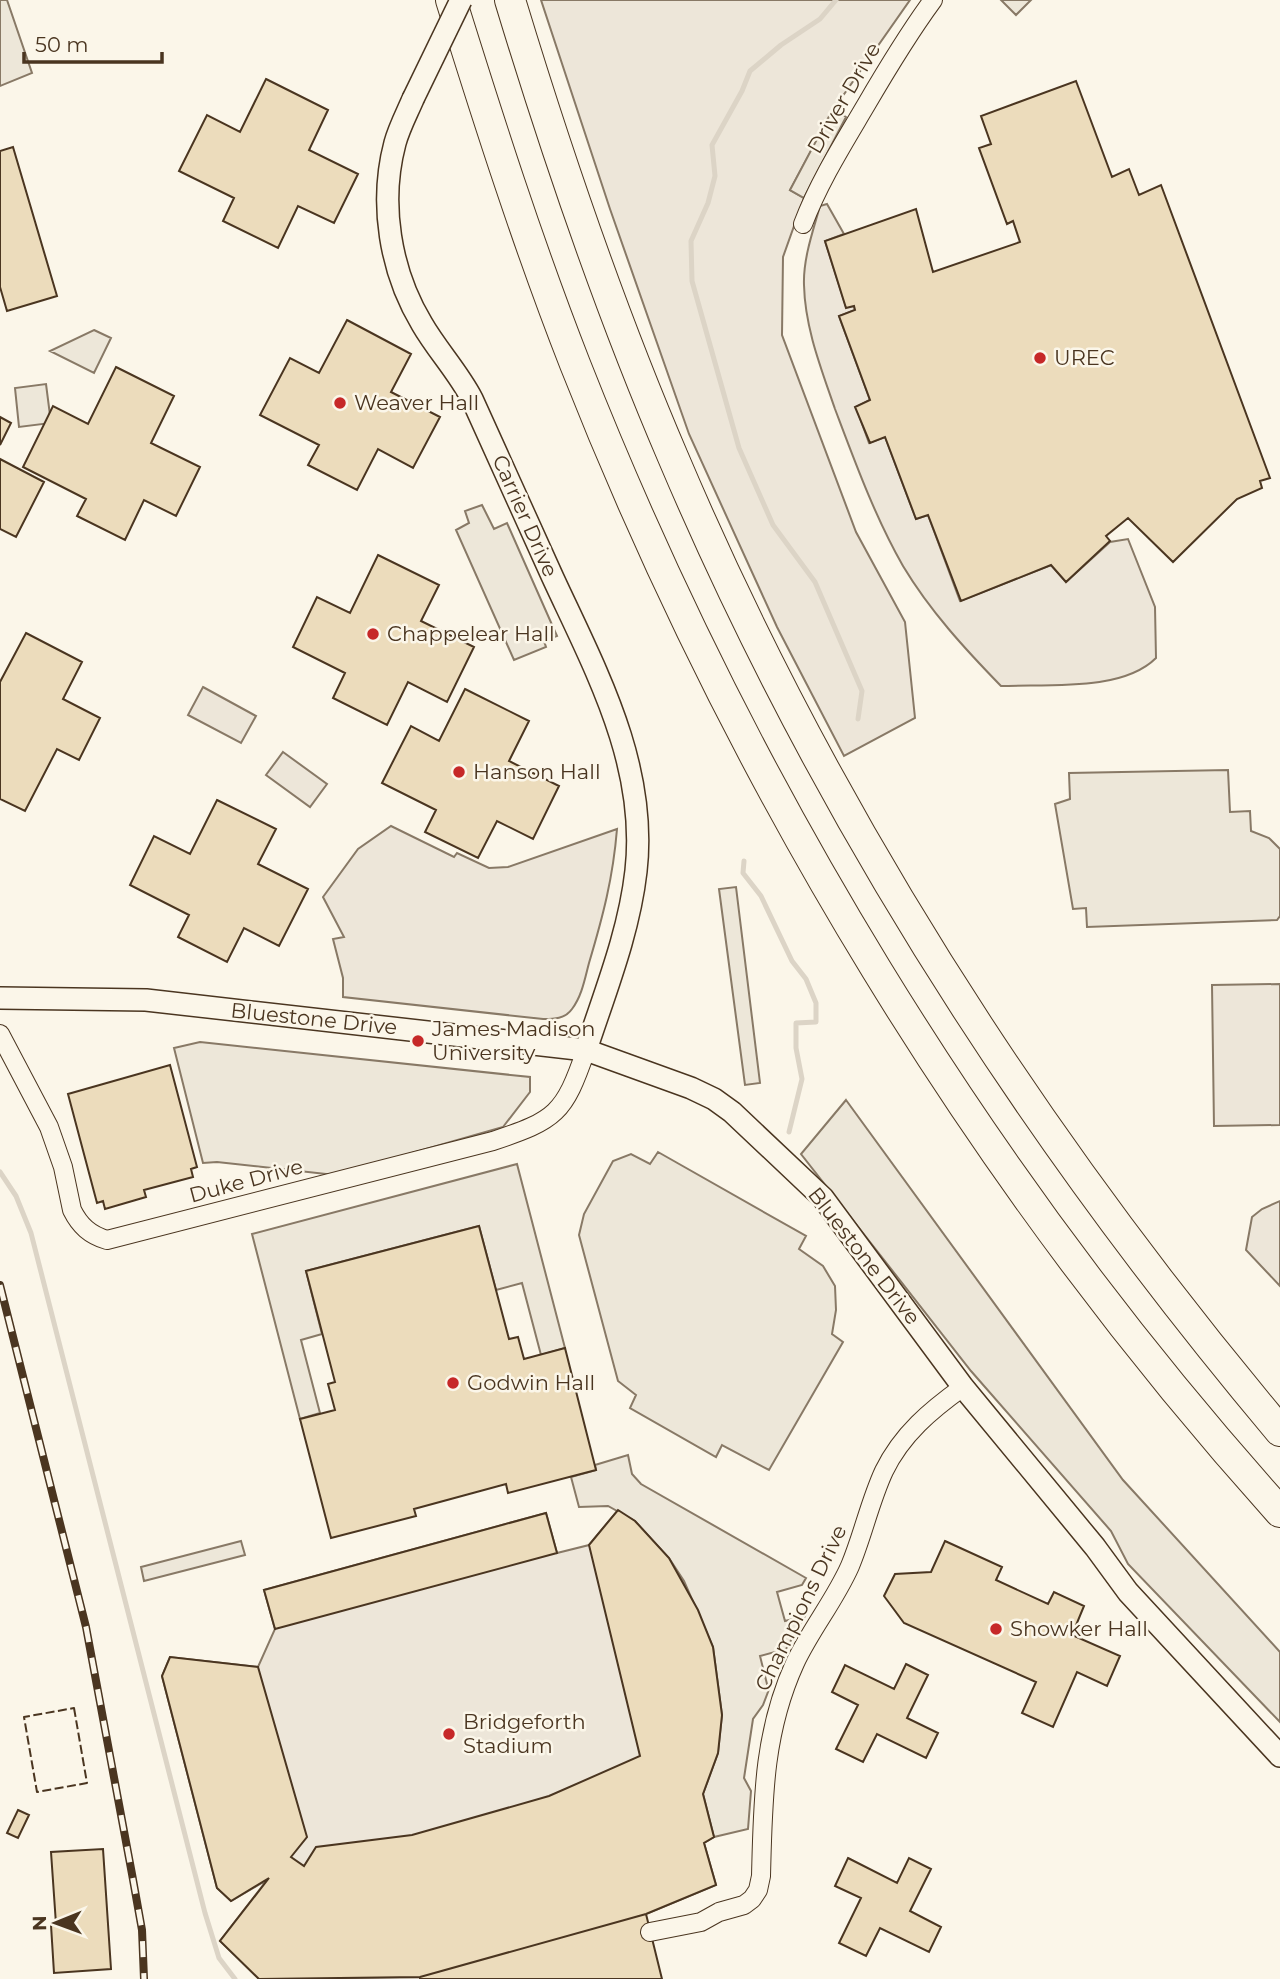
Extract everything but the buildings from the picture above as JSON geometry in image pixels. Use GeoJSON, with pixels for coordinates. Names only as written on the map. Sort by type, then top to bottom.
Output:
{"type":"FeatureCollection","features":[{"type":"Feature","properties":{"kind":"highway"},"geometry":{"type":"LineString","coordinates":[[451,0],[501,158],[575,364],[641,521],[717,682],[773,791],[863,946],[981,1129],[1073,1260],[1156,1365],[1280,1512]]}},
{"type":"Feature","properties":{"kind":"highway"},"geometry":{"type":"LineString","coordinates":[[510,0],[576,207],[648,397],[734,592],[815,751],[893,891],[964,1006],[1058,1145],[1166,1292],[1280,1431]]}},
{"type":"Feature","properties":{"kind":"street","name":"Carrier Drive"},"geometry":{"type":"LineString","coordinates":[[461,0],[413,99],[395,144],[388,192],[390,230],[404,286],[421,322],[461,378],[472,399],[607,697],[626,749],[633,780],[638,837],[636,870],[632,900],[586,1051]]}},
{"type":"Feature","properties":{"kind":"street","name":"Driver Drive"},"geometry":{"type":"LineString","coordinates":[[803,224],[814,196],[857,119],[933,0]]}},
{"type":"Feature","properties":{"kind":"street","name":"Bluestone Drive"},"geometry":{"type":"LineString","coordinates":[[0,999],[146,1000],[586,1051],[691,1088],[714,1099],[732,1112],[823,1198],[963,1387],[1063,1507],[1128,1592],[1280,1756]]}},
{"type":"Feature","properties":{"kind":"street","name":"Duke Drive"},"geometry":{"type":"LineString","coordinates":[[0,1034],[49,1126],[59,1153],[75,1217],[86,1230],[107,1240],[484,1143],[528,1129],[549,1118],[563,1104],[586,1051]]}},
{"type":"Feature","properties":{"kind":"street","name":"Champions Drive"},"geometry":{"type":"LineString","coordinates":[[650,1931],[701,1922],[719,1912],[744,1905],[758,1890],[761,1876],[766,1759],[774,1721],[790,1675],[849,1567],[879,1483],[895,1452],[922,1419],[963,1387]]}},
{"type":"Feature","properties":{"kind":"shaded area"},"geometry":{"type":"Polygon","coordinates":[[[0,0],[7,0],[32,73],[0,86],[0,0]]]}},
{"type":"Feature","properties":{"kind":"shaded area"},"geometry":{"type":"Polygon","coordinates":[[[541,0],[910,0],[833,110],[790,190],[804,198],[783,257],[782,335],[856,532],[905,622],[915,718],[844,756],[777,627],[689,434],[610,209],[541,0]]]}},
{"type":"Feature","properties":{"kind":"shaded area"},"geometry":{"type":"Polygon","coordinates":[[[1001,0],[1031,0],[1016,15],[1001,0]]]}},
{"type":"Feature","properties":{"kind":"shaded area"},"geometry":{"type":"Polygon","coordinates":[[[833,109],[846,117],[804,198],[790,190],[833,109]]]}},
{"type":"Feature","properties":{"kind":"shaded area"},"geometry":{"type":"Polygon","coordinates":[[[827,204],[844,234],[825,241],[846,307],[854,306],[855,310],[839,316],[870,400],[856,407],[869,443],[885,437],[916,519],[928,515],[960,601],[1051,565],[1066,582],[1110,542],[1128,539],[1155,607],[1156,658],[1141,669],[1124,676],[1083,684],[1001,686],[949,629],[913,583],[883,528],[866,489],[835,409],[811,332],[805,301],[805,265],[820,206],[827,204]]]}},
{"type":"Feature","properties":{"kind":"shaded area"},"geometry":{"type":"Polygon","coordinates":[[[94,330],[111,338],[94,373],[50,351],[94,330]]]}},
{"type":"Feature","properties":{"kind":"shaded area"},"geometry":{"type":"Polygon","coordinates":[[[46,384],[51,423],[19,427],[15,388],[46,384]]]}},
{"type":"Feature","properties":{"kind":"shaded area"},"geometry":{"type":"Polygon","coordinates":[[[482,505],[494,529],[507,523],[557,636],[544,641],[546,647],[514,660],[456,530],[469,523],[465,511],[482,505]]]}},
{"type":"Feature","properties":{"kind":"shaded area"},"geometry":{"type":"Polygon","coordinates":[[[203,687],[256,716],[241,743],[188,715],[203,687]]]}},
{"type":"Feature","properties":{"kind":"shaded area"},"geometry":{"type":"Polygon","coordinates":[[[283,752],[327,784],[310,807],[266,775],[283,752]]]}},
{"type":"Feature","properties":{"kind":"shaded area"},"geometry":{"type":"Polygon","coordinates":[[[1228,770],[1230,812],[1250,811],[1251,831],[1269,838],[1280,849],[1280,916],[1277,920],[1087,927],[1086,908],[1073,909],[1055,804],[1070,799],[1069,773],[1228,770]]]}},
{"type":"Feature","properties":{"kind":"shaded area"},"geometry":{"type":"Polygon","coordinates":[[[391,826],[454,857],[457,853],[489,868],[508,867],[617,829],[610,881],[599,929],[581,993],[566,1015],[543,1019],[343,997],[343,978],[333,939],[344,937],[323,897],[358,849],[391,826]]]}},
{"type":"Feature","properties":{"kind":"shaded area"},"geometry":{"type":"Polygon","coordinates":[[[736,887],[760,1083],[745,1085],[719,889],[736,887]]]}},
{"type":"Feature","properties":{"kind":"shaded area"},"geometry":{"type":"Polygon","coordinates":[[[1280,984],[1280,1125],[1214,1126],[1212,985],[1280,984]]]}},
{"type":"Feature","properties":{"kind":"shaded area"},"geometry":{"type":"Polygon","coordinates":[[[200,1042],[530,1077],[530,1092],[503,1127],[335,1175],[217,1162],[203,1163],[174,1048],[200,1042]]]}},
{"type":"Feature","properties":{"kind":"shaded area"},"geometry":{"type":"Polygon","coordinates":[[[846,1100],[1123,1480],[1280,1652],[1280,1722],[1128,1564],[1111,1531],[971,1371],[801,1154],[846,1100]]]}},
{"type":"Feature","properties":{"kind":"shaded area"},"geometry":{"type":"Polygon","coordinates":[[[658,1152],[806,1236],[799,1249],[823,1266],[835,1286],[836,1310],[832,1334],[843,1342],[769,1470],[722,1445],[716,1457],[630,1408],[636,1395],[618,1381],[579,1235],[584,1214],[613,1161],[631,1154],[650,1164],[658,1152]]]}},
{"type":"Feature","properties":{"kind":"shaded area"},"geometry":{"type":"Polygon","coordinates":[[[517,1164],[565,1348],[541,1355],[522,1283],[496,1290],[479,1226],[306,1271],[322,1334],[301,1340],[320,1413],[300,1419],[252,1234],[517,1164]]]}},
{"type":"Feature","properties":{"kind":"shaded area"},"geometry":{"type":"Polygon","coordinates":[[[1280,1201],[1280,1286],[1246,1250],[1252,1217],[1280,1201]]]}},
{"type":"Feature","properties":{"kind":"shaded area"},"geometry":{"type":"Polygon","coordinates":[[[628,1455],[632,1474],[641,1484],[806,1578],[802,1585],[777,1592],[785,1621],[805,1616],[786,1649],[760,1656],[767,1684],[771,1684],[763,1705],[753,1719],[744,1778],[751,1791],[748,1829],[714,1837],[703,1794],[718,1753],[722,1715],[713,1647],[684,1581],[669,1558],[635,1521],[608,1506],[579,1507],[571,1477],[596,1470],[595,1465],[628,1455]]]}},
{"type":"Feature","properties":{"kind":"shaded area","name":"Bridgeforth Stadium"},"geometry":{"type":"Polygon","coordinates":[[[618,1510],[635,1522],[669,1558],[698,1610],[713,1647],[722,1715],[718,1753],[703,1794],[714,1837],[704,1843],[716,1885],[646,1914],[420,1977],[259,1979],[220,1941],[267,1880],[231,1901],[217,1888],[162,1676],[170,1657],[258,1667],[275,1629],[264,1590],[546,1513],[557,1553],[589,1545],[618,1510]]]}},
{"type":"Feature","properties":{"kind":"shaded area"},"geometry":{"type":"Polygon","coordinates":[[[241,1541],[245,1555],[144,1581],[141,1567],[241,1541]]]}},
{"type":"Feature","properties":{"kind":"waterway"},"geometry":{"type":"LineString","coordinates":[[836,0],[820,19],[781,45],[750,71],[712,145],[715,176],[708,203],[691,241],[692,281],[739,448],[773,525],[815,582],[862,691],[858,719]]}},
{"type":"Feature","properties":{"kind":"waterway"},"geometry":{"type":"LineString","coordinates":[[744,861],[743,873],[761,896],[792,961],[806,979],[816,1003],[816,1022],[796,1023],[796,1048],[802,1079],[789,1132]]}},
{"type":"Feature","properties":{"kind":"waterway"},"geometry":{"type":"LineString","coordinates":[[0,1172],[16,1196],[31,1233],[205,1913],[219,1958],[235,1979]]}},
{"type":"Feature","properties":{"kind":"railway"},"geometry":{"type":"LineString","coordinates":[[0,1285],[86,1627],[142,1930],[144,1979]]}},
{"type":"Feature","properties":{"kind":"fence"},"geometry":{"type":"LineString","coordinates":[[74,1708],[87,1783],[37,1792],[24,1717],[74,1708]]}},
{"type":"Feature","properties":{"kind":"place","name":"UREC"},"geometry":{"type":"Point","coordinates":[1040,358]}},
{"type":"Feature","properties":{"kind":"place","name":"Weaver Hall"},"geometry":{"type":"Point","coordinates":[340,403]}},
{"type":"Feature","properties":{"kind":"place","name":"Chappelear Hall"},"geometry":{"type":"Point","coordinates":[373,634]}},
{"type":"Feature","properties":{"kind":"place","name":"Hanson Hall"},"geometry":{"type":"Point","coordinates":[459,772]}},
{"type":"Feature","properties":{"kind":"place","name":"James Madison University"},"geometry":{"type":"Point","coordinates":[418,1041]}},
{"type":"Feature","properties":{"kind":"place","name":"Godwin Hall"},"geometry":{"type":"Point","coordinates":[453,1383]}},
{"type":"Feature","properties":{"kind":"place","name":"Showker Hall"},"geometry":{"type":"Point","coordinates":[996,1629]}},
{"type":"Feature","properties":{"kind":"place","name":"Bridgeforth Stadium"},"geometry":{"type":"Point","coordinates":[449,1734]}}]}
